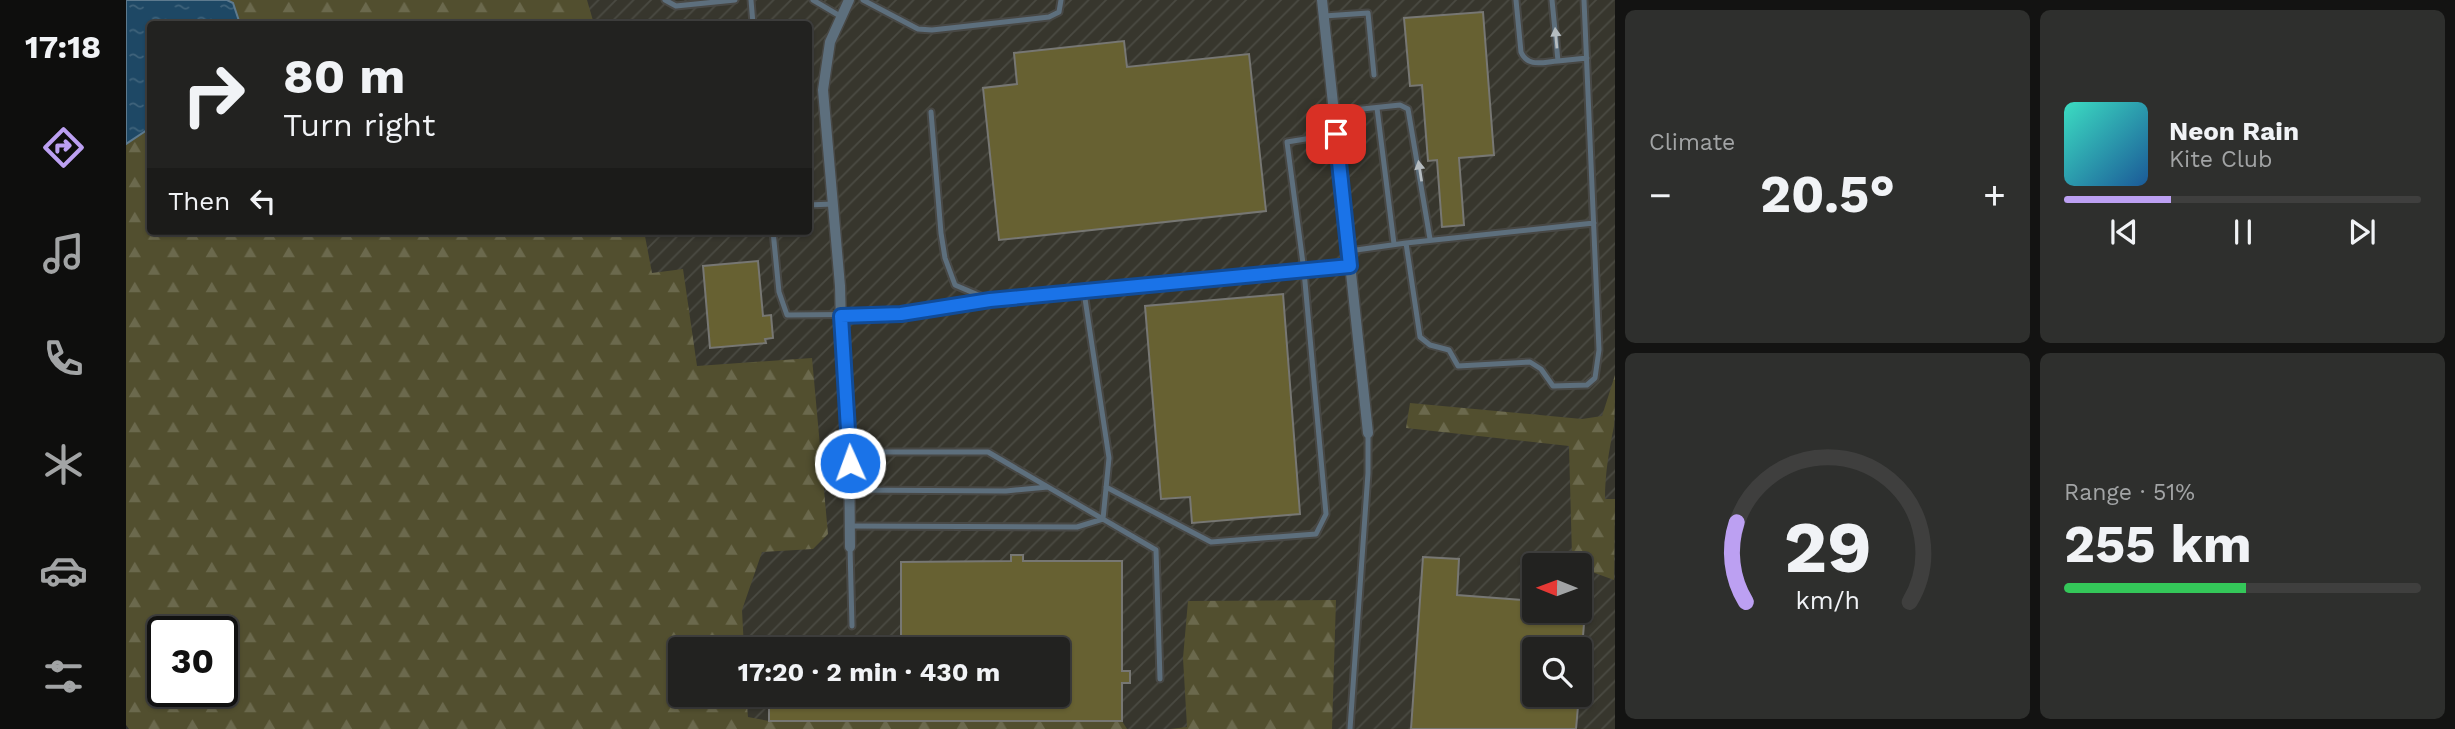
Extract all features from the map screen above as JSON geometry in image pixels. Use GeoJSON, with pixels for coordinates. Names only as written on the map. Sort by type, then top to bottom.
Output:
{"type":"FeatureCollection","features":[{"type":"Feature","properties":{"kind":"street"},"geometry":{"type":"LineString","coordinates":[[849,0],[840,16],[827,57],[823,90],[834,204],[849,435],[850,547]]}},
{"type":"Feature","properties":{"kind":"street"},"geometry":{"type":"LineString","coordinates":[[1322,0],[1368,433]]}},
{"type":"Feature","properties":{"kind":"lane"},"geometry":{"type":"LineString","coordinates":[[665,0],[676,6],[735,0]]}},
{"type":"Feature","properties":{"kind":"lane"},"geometry":{"type":"LineString","coordinates":[[751,0],[753,21]]}},
{"type":"Feature","properties":{"kind":"lane"},"geometry":{"type":"LineString","coordinates":[[813,0],[840,16]]}},
{"type":"Feature","properties":{"kind":"lane"},"geometry":{"type":"LineString","coordinates":[[863,0],[918,29],[932,30],[1049,17],[1059,12],[1061,0]]}},
{"type":"Feature","properties":{"kind":"lane"},"geometry":{"type":"LineString","coordinates":[[1516,0],[1524,58],[1533,63],[1587,58]]}},
{"type":"Feature","properties":{"kind":"lane"},"geometry":{"type":"LineString","coordinates":[[1552,0],[1558,61]]}},
{"type":"Feature","properties":{"kind":"lane"},"geometry":{"type":"LineString","coordinates":[[1406,243],[1417,328],[1424,342],[1444,346],[1458,366],[1530,362],[1541,369],[1553,386],[1587,385],[1595,378],[1599,350],[1584,0]]}},
{"type":"Feature","properties":{"kind":"lane"},"geometry":{"type":"LineString","coordinates":[[1324,16],[1368,13],[1374,75]]}},
{"type":"Feature","properties":{"kind":"lane"},"geometry":{"type":"LineString","coordinates":[[1334,112],[1404,106],[1411,114],[1430,239]]}},
{"type":"Feature","properties":{"kind":"lane"},"geometry":{"type":"LineString","coordinates":[[1377,108],[1394,244]]}},
{"type":"Feature","properties":{"kind":"lane"},"geometry":{"type":"LineString","coordinates":[[931,112],[944,258],[955,285],[990,300]]}},
{"type":"Feature","properties":{"kind":"lane"},"geometry":{"type":"LineString","coordinates":[[1106,487],[1211,542],[1316,534],[1326,514],[1304,271],[1287,142],[1336,134]]}},
{"type":"Feature","properties":{"kind":"lane"},"geometry":{"type":"LineString","coordinates":[[812,205],[834,204]]}},
{"type":"Feature","properties":{"kind":"lane"},"geometry":{"type":"LineString","coordinates":[[1349,251],[1430,239],[1594,223]]}},
{"type":"Feature","properties":{"kind":"lane"},"geometry":{"type":"LineString","coordinates":[[773,235],[779,292],[787,315],[901,314],[990,300],[1350,266]]}},
{"type":"Feature","properties":{"kind":"lane"},"geometry":{"type":"LineString","coordinates":[[1084,292],[1109,458],[1103,519]]}},
{"type":"Feature","properties":{"kind":"lane"},"geometry":{"type":"LineString","coordinates":[[1350,729],[1368,473],[1368,433]]}},
{"type":"Feature","properties":{"kind":"lane"},"geometry":{"type":"LineString","coordinates":[[849,435],[862,453],[988,452],[1156,550],[1160,679]]}},
{"type":"Feature","properties":{"kind":"lane"},"geometry":{"type":"LineString","coordinates":[[850,491],[1006,491],[1048,487]]}},
{"type":"Feature","properties":{"kind":"lane"},"geometry":{"type":"LineString","coordinates":[[850,526],[1077,527],[1103,519]]}},
{"type":"Feature","properties":{"kind":"lane"},"geometry":{"type":"LineString","coordinates":[[850,547],[852,626]]}},
{"type":"Feature","properties":{"kind":"shaded area"},"geometry":{"type":"Polygon","coordinates":[[[542,0],[1615,0],[1615,729],[640,729],[574,235],[812,235],[812,21],[546,21],[542,0]]]}},
{"type":"Feature","properties":{"kind":"green space"},"geometry":{"type":"Polygon","coordinates":[[[227,0],[587,0],[593,21],[239,21],[233,3],[227,0]]]}},
{"type":"Feature","properties":{"kind":"green space"},"geometry":{"type":"Polygon","coordinates":[[[147,130],[147,235],[645,235],[652,273],[683,269],[697,366],[812,358],[828,534],[813,549],[762,552],[742,610],[743,637],[668,637],[668,707],[747,707],[748,717],[769,721],[1122,721],[1127,729],[129,729],[126,725],[126,144],[147,130]]]}},
{"type":"Feature","properties":{"kind":"green space"},"geometry":{"type":"Polygon","coordinates":[[[1615,375],[1614,426],[1605,499],[1615,499],[1614,580],[1592,572],[1592,553],[1572,553],[1569,446],[1406,428],[1410,403],[1582,419],[1602,416],[1615,375]]]}},
{"type":"Feature","properties":{"kind":"green space"},"geometry":{"type":"Polygon","coordinates":[[[1336,600],[1332,729],[1170,729],[1187,727],[1183,658],[1188,601],[1336,600]]]}},
{"type":"Feature","properties":{"kind":"water"},"geometry":{"type":"Polygon","coordinates":[[[126,0],[227,0],[233,3],[239,21],[147,21],[147,130],[126,144],[126,0]]]}},
{"type":"Feature","properties":{"kind":"building"},"geometry":{"type":"Polygon","coordinates":[[[1483,12],[1494,155],[1459,158],[1464,225],[1442,227],[1437,160],[1428,161],[1422,85],[1410,86],[1404,18],[1483,12]]]}},
{"type":"Feature","properties":{"kind":"building"},"geometry":{"type":"Polygon","coordinates":[[[1124,41],[1127,67],[1249,54],[1266,211],[999,240],[983,88],[1017,84],[1014,53],[1124,41]]]}},
{"type":"Feature","properties":{"kind":"building"},"geometry":{"type":"Polygon","coordinates":[[[758,261],[763,316],[771,315],[773,338],[765,339],[766,343],[710,348],[703,266],[758,261]]]}},
{"type":"Feature","properties":{"kind":"building"},"geometry":{"type":"Polygon","coordinates":[[[1283,294],[1300,514],[1192,523],[1190,497],[1161,499],[1145,306],[1283,294]]]}},
{"type":"Feature","properties":{"kind":"building"},"geometry":{"type":"Polygon","coordinates":[[[1011,555],[1023,555],[1023,561],[1122,561],[1122,671],[1130,671],[1130,683],[1122,683],[1122,721],[769,721],[769,707],[1070,707],[1070,637],[901,637],[901,562],[1011,561],[1011,555]]]}},
{"type":"Feature","properties":{"kind":"building"},"geometry":{"type":"Polygon","coordinates":[[[1423,557],[1459,559],[1457,595],[1522,600],[1522,623],[1584,623],[1583,637],[1522,637],[1522,707],[1578,707],[1576,729],[1411,729],[1423,557]]]}},
{"type":"Feature","properties":{"kind":"route"},"geometry":{"type":"LineString","coordinates":[[850,463],[841,316],[901,314],[990,300],[1350,266],[1336,134]]}}]}
